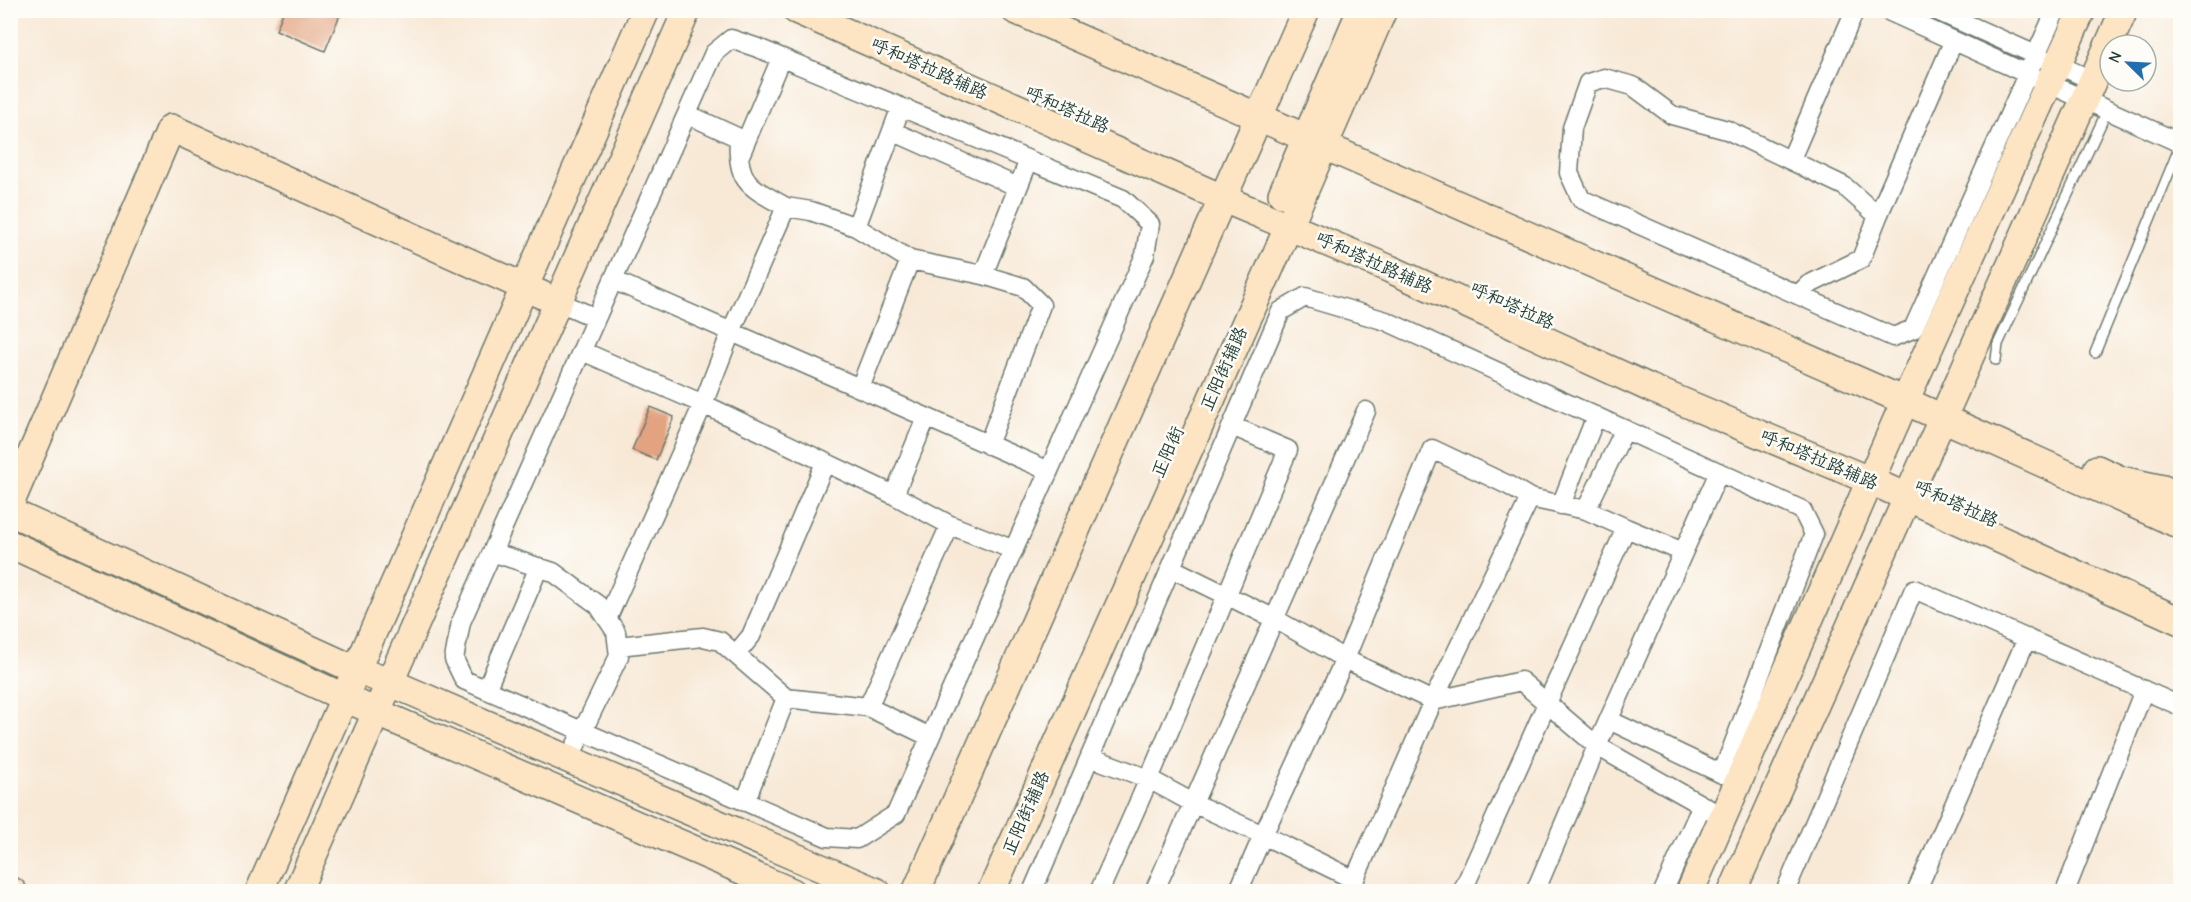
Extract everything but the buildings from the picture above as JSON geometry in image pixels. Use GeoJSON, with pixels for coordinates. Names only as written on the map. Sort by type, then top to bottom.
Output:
{"type":"FeatureCollection","features":[{"type":"Feature","properties":{"kind":"street"},"geometry":{"type":"LineString","coordinates":[[297,891],[389,682],[542,295],[646,10]]}},
{"type":"Feature","properties":{"kind":"street"},"geometry":{"type":"LineString","coordinates":[[259,891],[356,670],[542,295],[687,10]]}},
{"type":"Feature","properties":{"kind":"street","name":"呼和塔拉路辅路"},"geometry":{"type":"LineString","coordinates":[[796,10],[1284,214]]}},
{"type":"Feature","properties":{"kind":"street","name":"呼和塔拉路"},"geometry":{"type":"LineString","coordinates":[[843,10],[1235,193]]}},
{"type":"Feature","properties":{"kind":"street"},"geometry":{"type":"LineString","coordinates":[[1014,10],[1268,114]]}},
{"type":"Feature","properties":{"kind":"street"},"geometry":{"type":"LineString","coordinates":[[1049,10],[1317,136],[1908,394],[2121,480],[2163,489],[2181,498]]}},
{"type":"Feature","properties":{"kind":"street"},"geometry":{"type":"LineString","coordinates":[[932,891],[1235,193],[1268,114],[1306,10]]}},
{"type":"Feature","properties":{"kind":"street"},"geometry":{"type":"LineString","coordinates":[[1268,114],[1322,10]]}},
{"type":"Feature","properties":{"kind":"street","name":"正阳街"},"geometry":{"type":"LineString","coordinates":[[972,891],[1284,214],[1317,136],[1361,10]]}},
{"type":"Feature","properties":{"kind":"street"},"geometry":{"type":"LineString","coordinates":[[1317,136],[1383,10]]}},
{"type":"Feature","properties":{"kind":"street"},"geometry":{"type":"LineString","coordinates":[[1791,159],[1855,10]]}},
{"type":"Feature","properties":{"kind":"street"},"geometry":{"type":"LineString","coordinates":[[1886,10],[1953,42],[2042,70]]}},
{"type":"Feature","properties":{"kind":"street"},"geometry":{"type":"LineString","coordinates":[[1935,10],[2181,145]]}},
{"type":"Feature","properties":{"kind":"street"},"geometry":{"type":"LineString","coordinates":[[1663,891],[1730,778],[1874,475],[2042,70],[2056,10]]}},
{"type":"Feature","properties":{"kind":"street"},"geometry":{"type":"LineString","coordinates":[[1878,216],[1844,186],[1727,130],[1672,115],[1634,86],[1605,78],[1588,83],[1572,128],[1569,173],[1581,199],[1893,337],[1913,329],[2042,70],[2082,10]]}},
{"type":"Feature","properties":{"kind":"street"},"geometry":{"type":"LineString","coordinates":[[1732,891],[1945,409],[2094,97],[2124,10]]}},
{"type":"Feature","properties":{"kind":"street"},"geometry":{"type":"LineString","coordinates":[[731,39],[781,58],[1123,199],[1150,224],[1145,255],[896,814],[857,839],[827,837],[486,690],[464,680],[454,659],[461,622],[714,53],[731,39]]}},
{"type":"Feature","properties":{"kind":"street"},"geometry":{"type":"LineString","coordinates":[[1798,295],[1808,285],[1861,260],[1953,42]]}},
{"type":"Feature","properties":{"kind":"street"},"geometry":{"type":"LineString","coordinates":[[738,160],[781,58]]}},
{"type":"Feature","properties":{"kind":"street"},"geometry":{"type":"LineString","coordinates":[[856,227],[901,107]]}},
{"type":"Feature","properties":{"kind":"street"},"geometry":{"type":"LineString","coordinates":[[687,114],[739,138],[738,160],[750,187],[786,207],[811,211],[856,227],[910,260],[983,274],[1023,287],[1041,305],[988,445]]}},
{"type":"Feature","properties":{"kind":"street"},"geometry":{"type":"LineString","coordinates":[[10,504],[171,128],[596,318]]}},
{"type":"Feature","properties":{"kind":"street"},"geometry":{"type":"LineString","coordinates":[[892,131],[1018,187]]}},
{"type":"Feature","properties":{"kind":"street"},"geometry":{"type":"LineString","coordinates":[[983,274],[1029,160]]}},
{"type":"Feature","properties":{"kind":"street"},"geometry":{"type":"LineString","coordinates":[[916,891],[1235,193]]}},
{"type":"Feature","properties":{"kind":"street"},"geometry":{"type":"LineString","coordinates":[[607,619],[703,404],[731,332],[786,207]]}},
{"type":"Feature","properties":{"kind":"street","name":"呼和塔拉路"},"geometry":{"type":"LineString","coordinates":[[1284,214],[1909,491],[2181,603]]}},
{"type":"Feature","properties":{"kind":"street","name":"正阳街辅路"},"geometry":{"type":"LineString","coordinates":[[991,891],[1284,214]]}},
{"type":"Feature","properties":{"kind":"street"},"geometry":{"type":"LineString","coordinates":[[860,388],[910,260]]}},
{"type":"Feature","properties":{"kind":"street"},"geometry":{"type":"LineString","coordinates":[[613,280],[1049,471]]}},
{"type":"Feature","properties":{"kind":"street"},"geometry":{"type":"LineString","coordinates":[[1032,891],[1281,311],[1305,297],[1386,321],[1803,510],[1814,534],[1730,778]]}},
{"type":"Feature","properties":{"kind":"street"},"geometry":{"type":"LineString","coordinates":[[582,351],[703,404],[894,495],[950,525],[1014,550]]}},
{"type":"Feature","properties":{"kind":"street"},"geometry":{"type":"LineString","coordinates":[[1945,409],[2181,525]]}},
{"type":"Feature","properties":{"kind":"street"},"geometry":{"type":"LineString","coordinates":[[1154,891],[1366,411]]}},
{"type":"Feature","properties":{"kind":"street"},"geometry":{"type":"LineString","coordinates":[[1561,505],[1596,416]]}},
{"type":"Feature","properties":{"kind":"street"},"geometry":{"type":"LineString","coordinates":[[894,495],[927,418]]}},
{"type":"Feature","properties":{"kind":"street"},"geometry":{"type":"LineString","coordinates":[[1099,891],[1149,779],[1288,450],[1232,426]]}},
{"type":"Feature","properties":{"kind":"street"},"geometry":{"type":"LineString","coordinates":[[1586,510],[1625,429]]}},
{"type":"Feature","properties":{"kind":"street"},"geometry":{"type":"LineString","coordinates":[[1238,891],[1345,659],[1432,449],[1530,498],[1586,510],[1683,552]]}},
{"type":"Feature","properties":{"kind":"street"},"geometry":{"type":"LineString","coordinates":[[736,654],[751,636],[825,463]]}},
{"type":"Feature","properties":{"kind":"street"},"geometry":{"type":"LineString","coordinates":[[1535,891],[1719,472]]}},
{"type":"Feature","properties":{"kind":"street"},"geometry":{"type":"LineString","coordinates":[[1909,491],[2181,621]]}},
{"type":"Feature","properties":{"kind":"street"},"geometry":{"type":"LineString","coordinates":[[1090,757],[1149,779],[1193,803],[1263,835],[1352,886],[1433,701],[1530,498]]}},
{"type":"Feature","properties":{"kind":"street"},"geometry":{"type":"LineString","coordinates":[[10,512],[356,670],[389,682],[877,891]]}},
{"type":"Feature","properties":{"kind":"street"},"geometry":{"type":"LineString","coordinates":[[868,707],[950,525]]}},
{"type":"Feature","properties":{"kind":"street"},"geometry":{"type":"LineString","coordinates":[[1462,891],[1626,528]]}},
{"type":"Feature","properties":{"kind":"street"},"geometry":{"type":"LineString","coordinates":[[10,544],[376,712],[792,891]]}},
{"type":"Feature","properties":{"kind":"street"},"geometry":{"type":"LineString","coordinates":[[492,552],[553,572],[598,605],[616,632],[619,656],[569,759]]}},
{"type":"Feature","properties":{"kind":"street"},"geometry":{"type":"LineString","coordinates":[[486,690],[539,567]]}},
{"type":"Feature","properties":{"kind":"street"},"geometry":{"type":"LineString","coordinates":[[1171,568],[1275,619],[1345,659],[1433,701],[1521,681],[1597,746],[1712,811]]}},
{"type":"Feature","properties":{"kind":"street"},"geometry":{"type":"LineString","coordinates":[[1785,891],[1914,589],[2181,706]]}},
{"type":"Feature","properties":{"kind":"street"},"geometry":{"type":"LineString","coordinates":[[618,646],[703,637],[720,641],[786,698],[868,707],[930,737]]}},
{"type":"Feature","properties":{"kind":"street"},"geometry":{"type":"LineString","coordinates":[[1916,891],[2027,638]]}},
{"type":"Feature","properties":{"kind":"street"},"geometry":{"type":"LineString","coordinates":[[2065,891],[2144,690]]}},
{"type":"Feature","properties":{"kind":"street"},"geometry":{"type":"LineString","coordinates":[[745,802],[786,698]]}},
{"type":"Feature","properties":{"kind":"street"},"geometry":{"type":"LineString","coordinates":[[1609,720],[1730,778]]}},
{"type":"Feature","properties":{"kind":"street"},"geometry":{"type":"LineString","coordinates":[[1690,891],[1712,811]]}},
{"type":"Feature","properties":{"kind":"lane"},"geometry":{"type":"LineString","coordinates":[[1996,360],[1998,344],[2094,97]]}},
{"type":"Feature","properties":{"kind":"lane"},"geometry":{"type":"LineString","coordinates":[[2095,353],[2181,145]]}}]}
